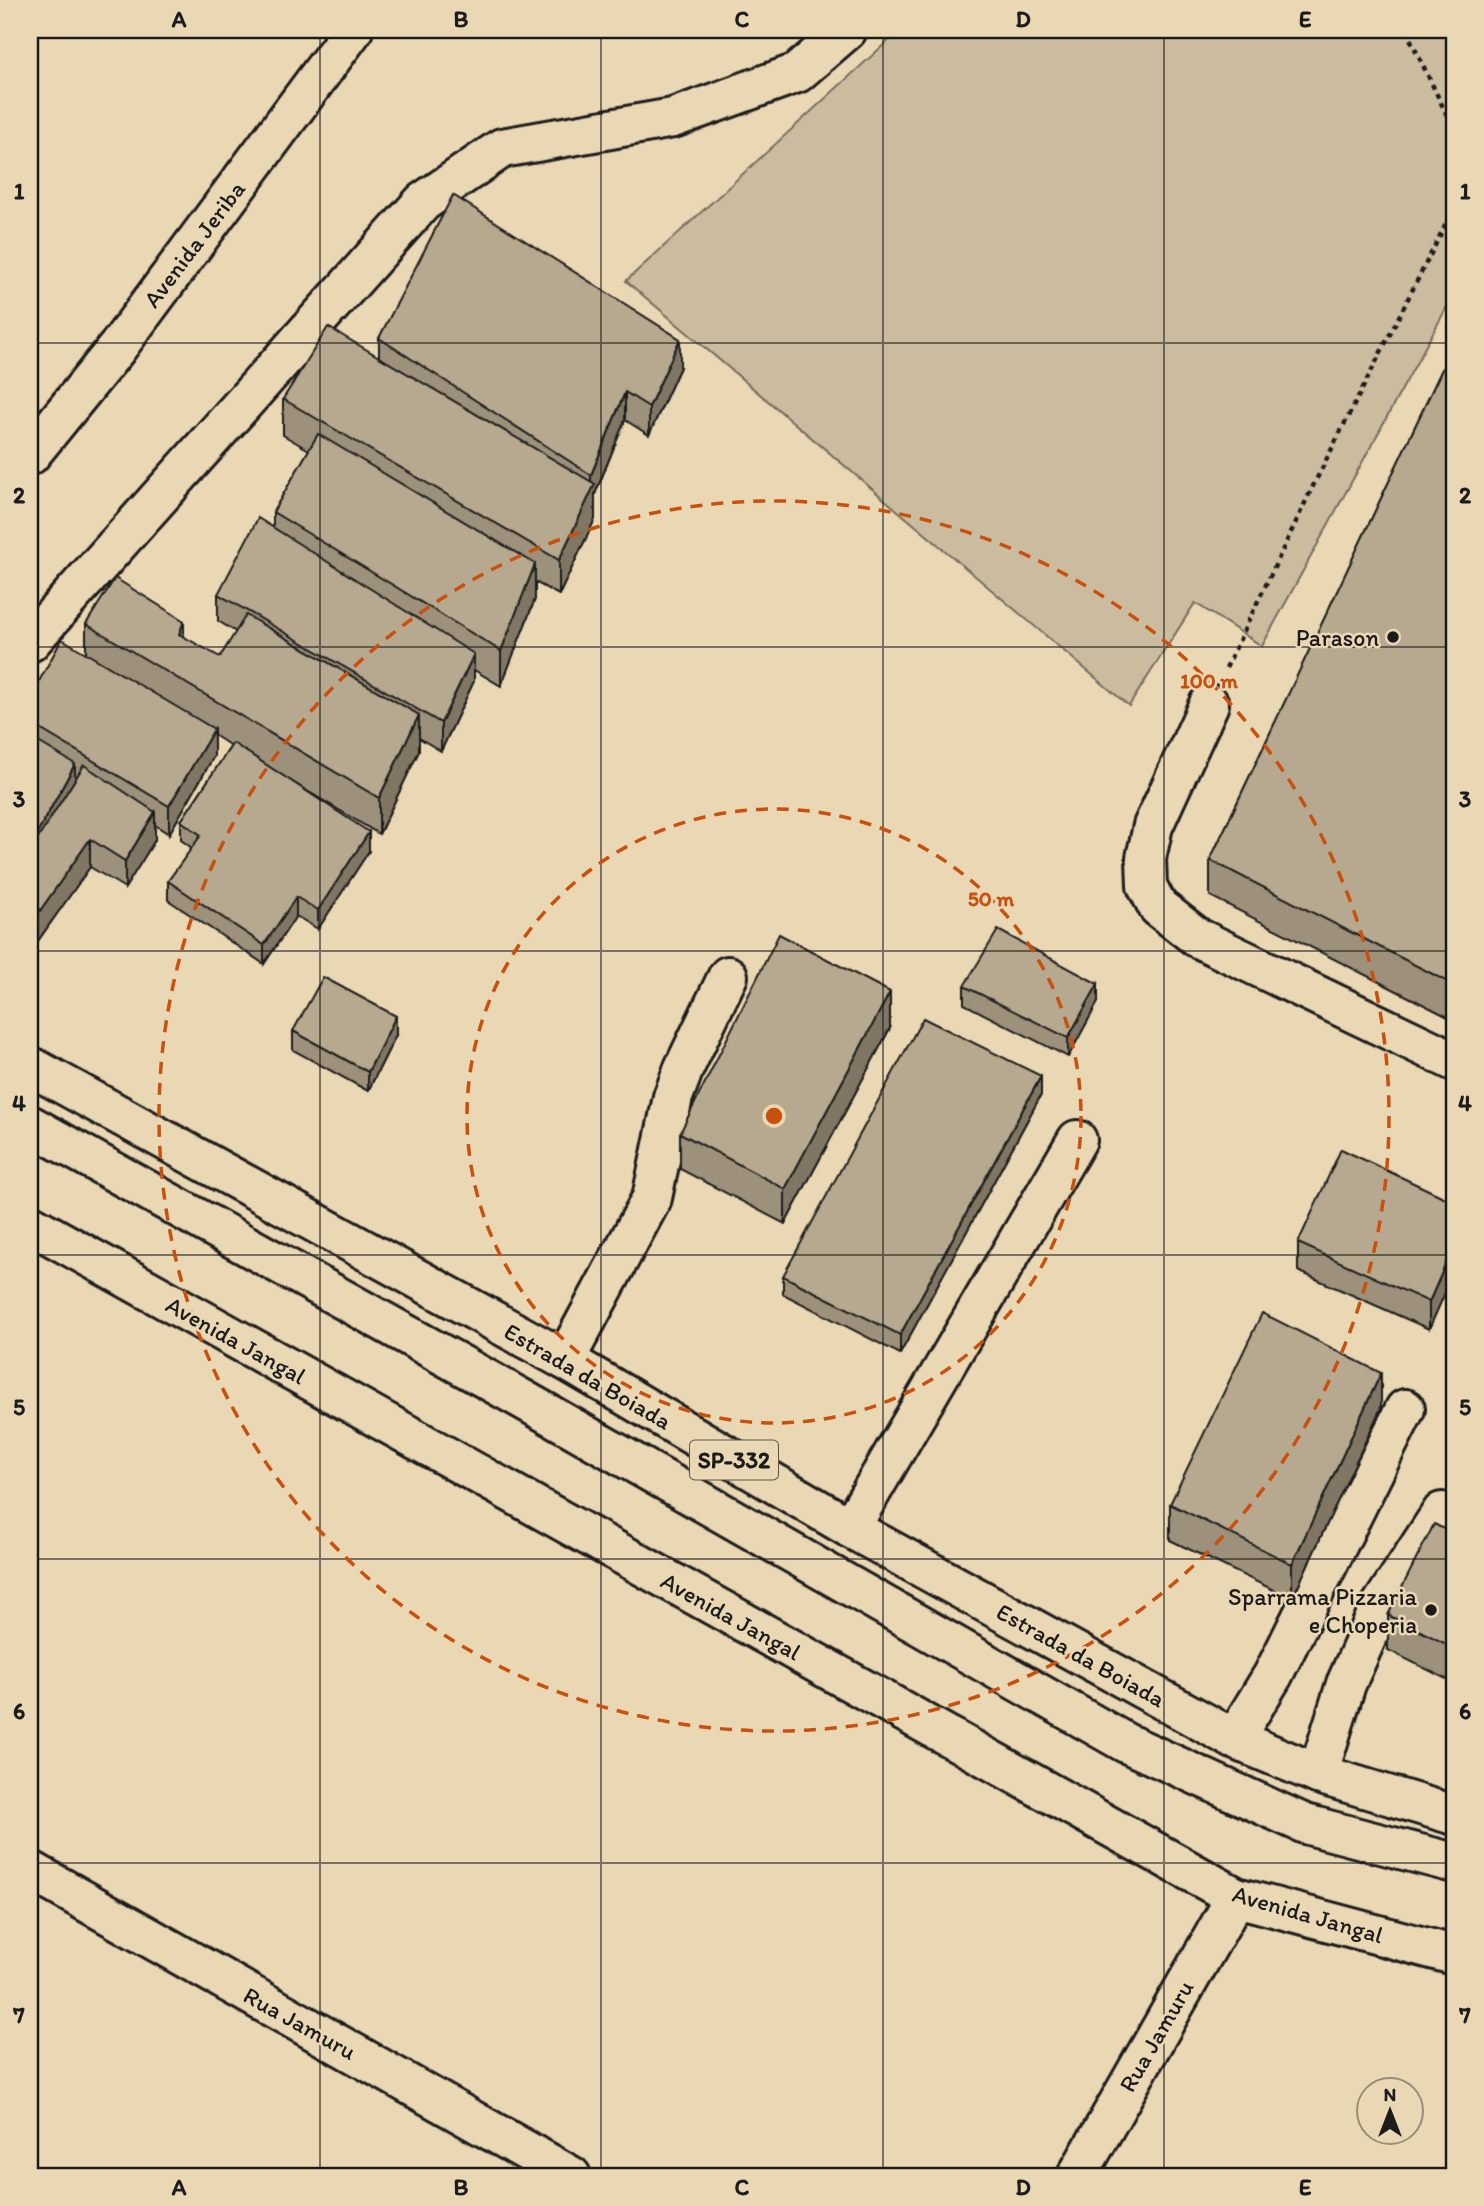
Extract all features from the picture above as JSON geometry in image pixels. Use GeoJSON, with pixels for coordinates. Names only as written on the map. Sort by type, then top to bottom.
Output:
{"type":"FeatureCollection","features":[{"type":"Feature","properties":{"kind":"street","name":"Avenida Jeriba"},"geometry":{"type":"LineString","coordinates":[[30,456],[117,348],[353,30]]}},
{"type":"Feature","properties":{"kind":"street"},"geometry":{"type":"LineString","coordinates":[[30,642],[423,202],[502,148],[673,118],[797,73],[847,30]]}},
{"type":"Feature","properties":{"kind":"street"},"geometry":{"type":"LineString","coordinates":[[1209,704],[1153,826],[1146,858],[1147,886],[1158,907],[1198,939],[1454,1060]]}},
{"type":"Feature","properties":{"kind":"street"},"geometry":{"type":"LineString","coordinates":[[565,1360],[652,1198],[673,1097],[727,976]]}},
{"type":"Feature","properties":{"kind":"street","name":"Estrada da Boiada"},"geometry":{"type":"LineString","coordinates":[[30,1066],[565,1360],[850,1528],[1234,1739],[1318,1774],[1454,1815]]}},
{"type":"Feature","properties":{"kind":"street","name":"SP-332"},"geometry":{"type":"LineString","coordinates":[[30,1125],[522,1399],[1126,1743],[1305,1824],[1454,1863]]}},
{"type":"Feature","properties":{"kind":"street"},"geometry":{"type":"LineString","coordinates":[[850,1528],[1077,1140]]}},
{"type":"Feature","properties":{"kind":"street","name":"Avenida Jangal"},"geometry":{"type":"LineString","coordinates":[[30,1224],[1236,1897],[1454,1955]]}},
{"type":"Feature","properties":{"kind":"street"},"geometry":{"type":"LineString","coordinates":[[1234,1739],[1273,1675],[1405,1409]]}},
{"type":"Feature","properties":{"kind":"street"},"geometry":{"type":"LineString","coordinates":[[1318,1774],[1346,1685],[1380,1607],[1442,1512]]}},
{"type":"Feature","properties":{"kind":"street","name":"Rua Jamuru"},"geometry":{"type":"LineString","coordinates":[[30,1870],[571,2176]]}},
{"type":"Feature","properties":{"kind":"street","name":"Rua Jamuru"},"geometry":{"type":"LineString","coordinates":[[1077,2176],[1236,1897]]}},
{"type":"Feature","properties":{"kind":"path"},"geometry":{"type":"LineString","coordinates":[[1406,30],[1454,130]]}},
{"type":"Feature","properties":{"kind":"path"},"geometry":{"type":"LineString","coordinates":[[1209,704],[1315,482],[1454,208]]}},
{"type":"Feature","properties":{"kind":"shaded area"},"geometry":{"type":"Polygon","coordinates":[[[900,30],[1454,30],[1454,294],[1262,646],[1195,603],[1129,706],[626,281],[900,30]]]}},
{"type":"Feature","properties":{"kind":"building"},"geometry":{"type":"Polygon","coordinates":[[[453,195],[680,339],[649,407],[625,392],[591,475],[379,338],[453,195]]]}},
{"type":"Feature","properties":{"kind":"building"},"geometry":{"type":"Polygon","coordinates":[[[328,327],[595,484],[559,560],[283,399],[328,327]]]}},
{"type":"Feature","properties":{"kind":"building","name":"Parason"},"geometry":{"type":"Polygon","coordinates":[[[1454,344],[1454,985],[1210,860],[1454,344]]]}},
{"type":"Feature","properties":{"kind":"building"},"geometry":{"type":"Polygon","coordinates":[[[318,434],[535,564],[501,651],[273,512],[318,434]]]}},
{"type":"Feature","properties":{"kind":"building"},"geometry":{"type":"Polygon","coordinates":[[[258,518],[474,654],[441,723],[218,594],[258,518]]]}},
{"type":"Feature","properties":{"kind":"building"},"geometry":{"type":"Polygon","coordinates":[[[115,578],[184,621],[179,634],[220,657],[246,615],[419,715],[379,798],[86,624],[115,578]]]}},
{"type":"Feature","properties":{"kind":"building"},"geometry":{"type":"Polygon","coordinates":[[[62,639],[214,729],[169,806],[30,723],[30,698],[62,639]]]}},
{"type":"Feature","properties":{"kind":"building"},"geometry":{"type":"Polygon","coordinates":[[[30,737],[75,764],[30,846],[30,737]]]}},
{"type":"Feature","properties":{"kind":"building"},"geometry":{"type":"Polygon","coordinates":[[[233,743],[369,832],[318,910],[296,897],[264,945],[168,881],[201,835],[181,821],[233,743]]]}},
{"type":"Feature","properties":{"kind":"building"},"geometry":{"type":"Polygon","coordinates":[[[84,765],[155,812],[125,861],[90,839],[30,925],[30,851],[84,765]]]}},
{"type":"Feature","properties":{"kind":"building"},"geometry":{"type":"Polygon","coordinates":[[[998,930],[1098,984],[1068,1038],[964,986],[998,930]]]}},
{"type":"Feature","properties":{"kind":"building"},"geometry":{"type":"Polygon","coordinates":[[[779,934],[890,992],[785,1189],[680,1133],[779,934]]]}},
{"type":"Feature","properties":{"kind":"building"},"geometry":{"type":"Polygon","coordinates":[[[323,977],[396,1016],[368,1072],[293,1031],[323,977]]]}},
{"type":"Feature","properties":{"kind":"building"},"geometry":{"type":"Polygon","coordinates":[[[923,1018],[1041,1076],[900,1335],[783,1276],[923,1018]]]}},
{"type":"Feature","properties":{"kind":"building"},"geometry":{"type":"Polygon","coordinates":[[[1341,1149],[1454,1202],[1454,1245],[1429,1302],[1298,1243],[1341,1149]]]}},
{"type":"Feature","properties":{"kind":"building"},"geometry":{"type":"Polygon","coordinates":[[[1262,1313],[1381,1373],[1292,1564],[1170,1504],[1262,1313]]]}},
{"type":"Feature","properties":{"kind":"building"},"geometry":{"type":"Polygon","coordinates":[[[1434,1524],[1454,1534],[1454,1648],[1388,1615],[1434,1524]]]}},
{"type":"Feature","properties":{"kind":"place","name":"Parason"},"geometry":{"type":"Point","coordinates":[1393,637]}},
{"type":"Feature","properties":{"kind":"place","name":"Sparrama Pizzaria e Choperia"},"geometry":{"type":"Point","coordinates":[1431,1610]}}]}
